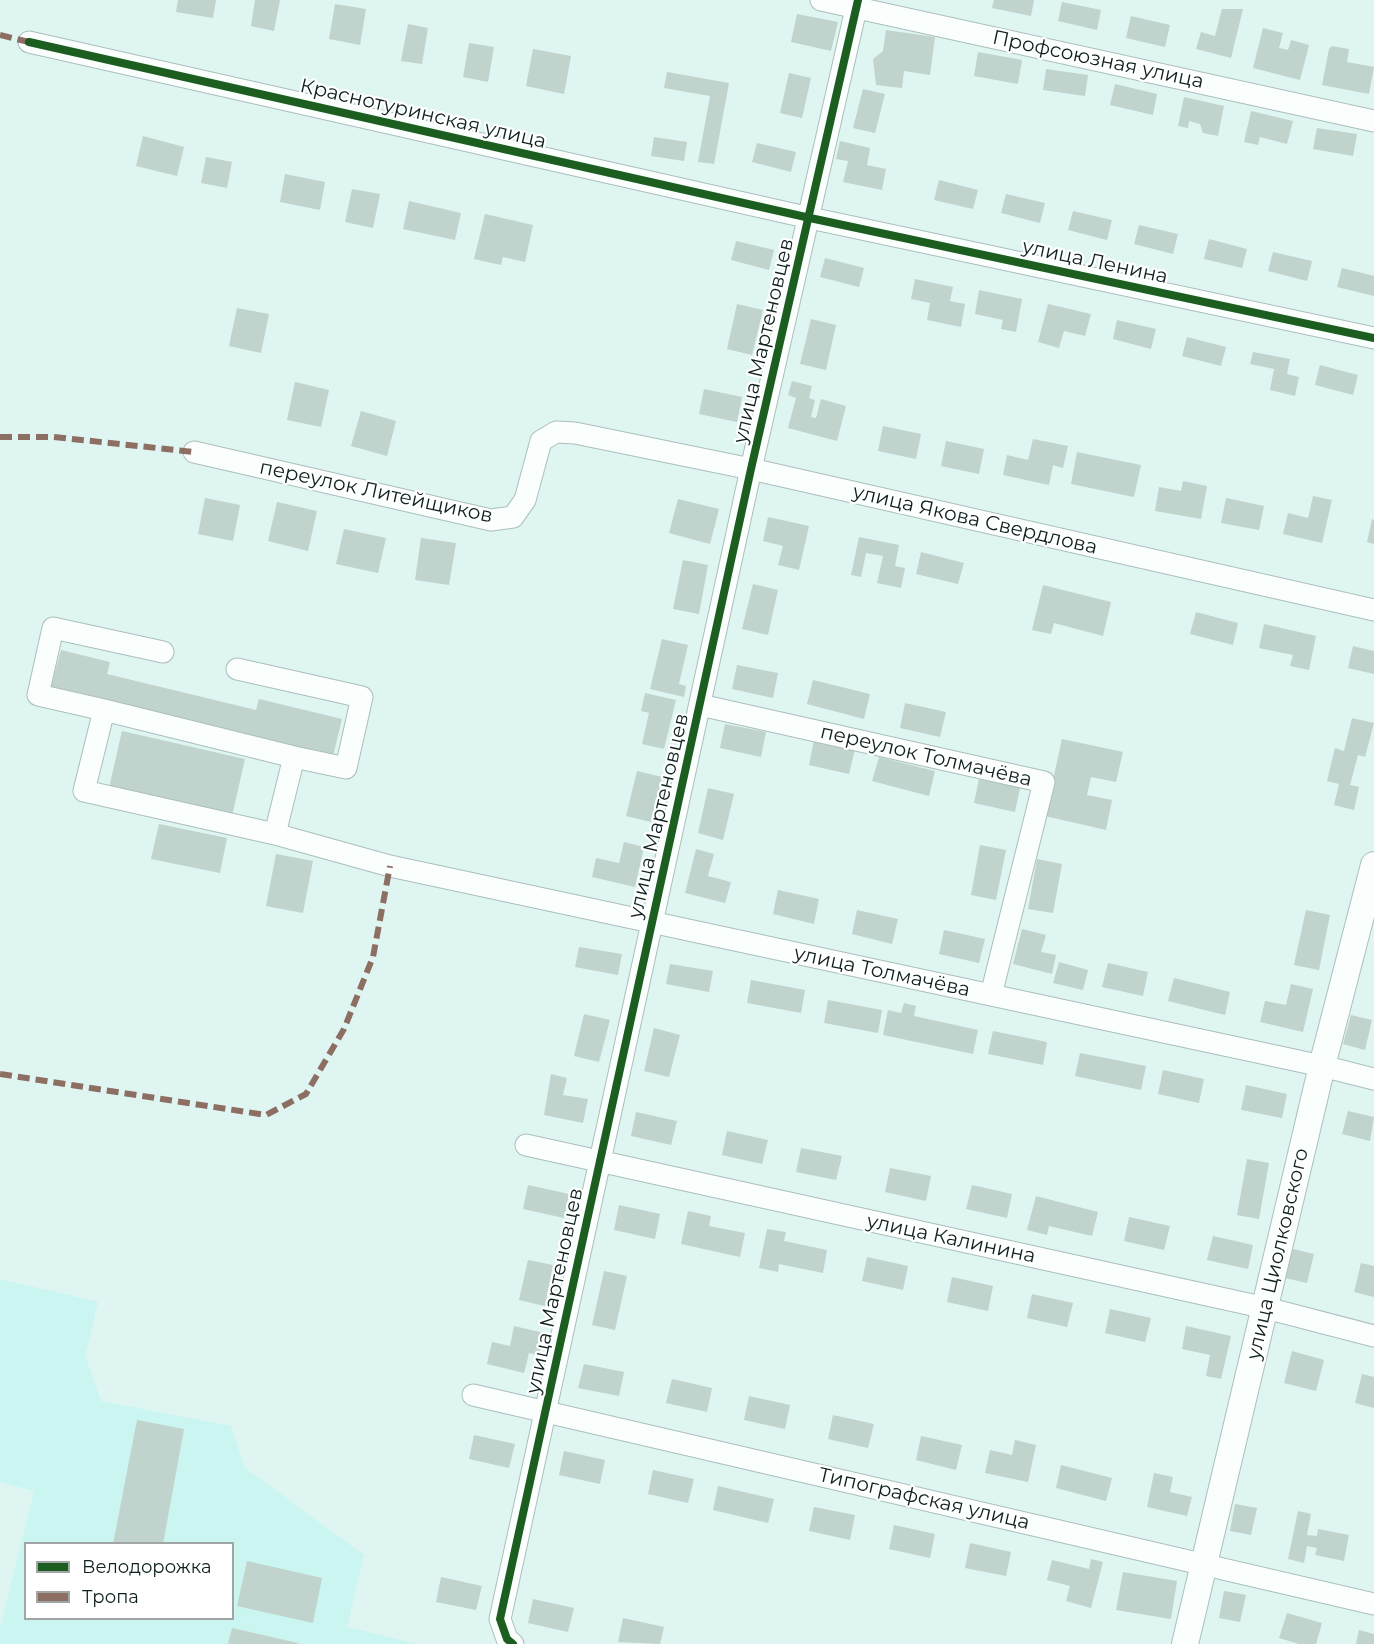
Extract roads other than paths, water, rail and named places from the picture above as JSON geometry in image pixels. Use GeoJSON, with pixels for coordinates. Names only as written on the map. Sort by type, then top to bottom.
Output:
{"type":"FeatureCollection","features":[{"type":"Feature","properties":{"kind":"main road","name":"улица Циолковского"},"geometry":{"type":"LineString","coordinates":[[1185,1644],[1322,1066],[1374,865]]}},
{"type":"Feature","properties":{"kind":"street","name":"Профсоюзная улица"},"geometry":{"type":"LineString","coordinates":[[821,0],[857,3],[1374,121]]}},
{"type":"Feature","properties":{"kind":"street","name":"улица Мартеновцев"},"geometry":{"type":"LineString","coordinates":[[510,1641],[500,1619],[651,923],[857,3]]}},
{"type":"Feature","properties":{"kind":"street","name":"Краснотуринская улица"},"geometry":{"type":"LineString","coordinates":[[29,42],[810,218]]}},
{"type":"Feature","properties":{"kind":"street","name":"улица Ленина"},"geometry":{"type":"LineString","coordinates":[[810,218],[1374,338]]}},
{"type":"Feature","properties":{"kind":"street","name":"переулок Литейщиков"},"geometry":{"type":"LineString","coordinates":[[194,452],[491,520],[513,517],[525,500],[541,441],[556,432],[575,433]]}},
{"type":"Feature","properties":{"kind":"street","name":"улица Якова Свердлова"},"geometry":{"type":"LineString","coordinates":[[575,433],[752,469],[1374,610]]}},
{"type":"Feature","properties":{"kind":"street"},"geometry":{"type":"LineString","coordinates":[[163,652],[53,628],[38,695],[346,768],[362,697],[237,669]]}},
{"type":"Feature","properties":{"kind":"street","name":"переулок Толмачёва"},"geometry":{"type":"LineString","coordinates":[[700,705],[1044,782],[991,995]]}},
{"type":"Feature","properties":{"kind":"street","name":"улица Толмачёва"},"geometry":{"type":"LineString","coordinates":[[104,710],[84,791],[275,834],[390,866],[1374,1079]]}},
{"type":"Feature","properties":{"kind":"street"},"geometry":{"type":"LineString","coordinates":[[275,834],[294,757]]}},
{"type":"Feature","properties":{"kind":"street","name":"улица Калинина"},"geometry":{"type":"LineString","coordinates":[[526,1145],[1266,1308],[1374,1336]]}},
{"type":"Feature","properties":{"kind":"street","name":"Типографская улица"},"geometry":{"type":"LineString","coordinates":[[473,1395],[1374,1604]]}}]}
